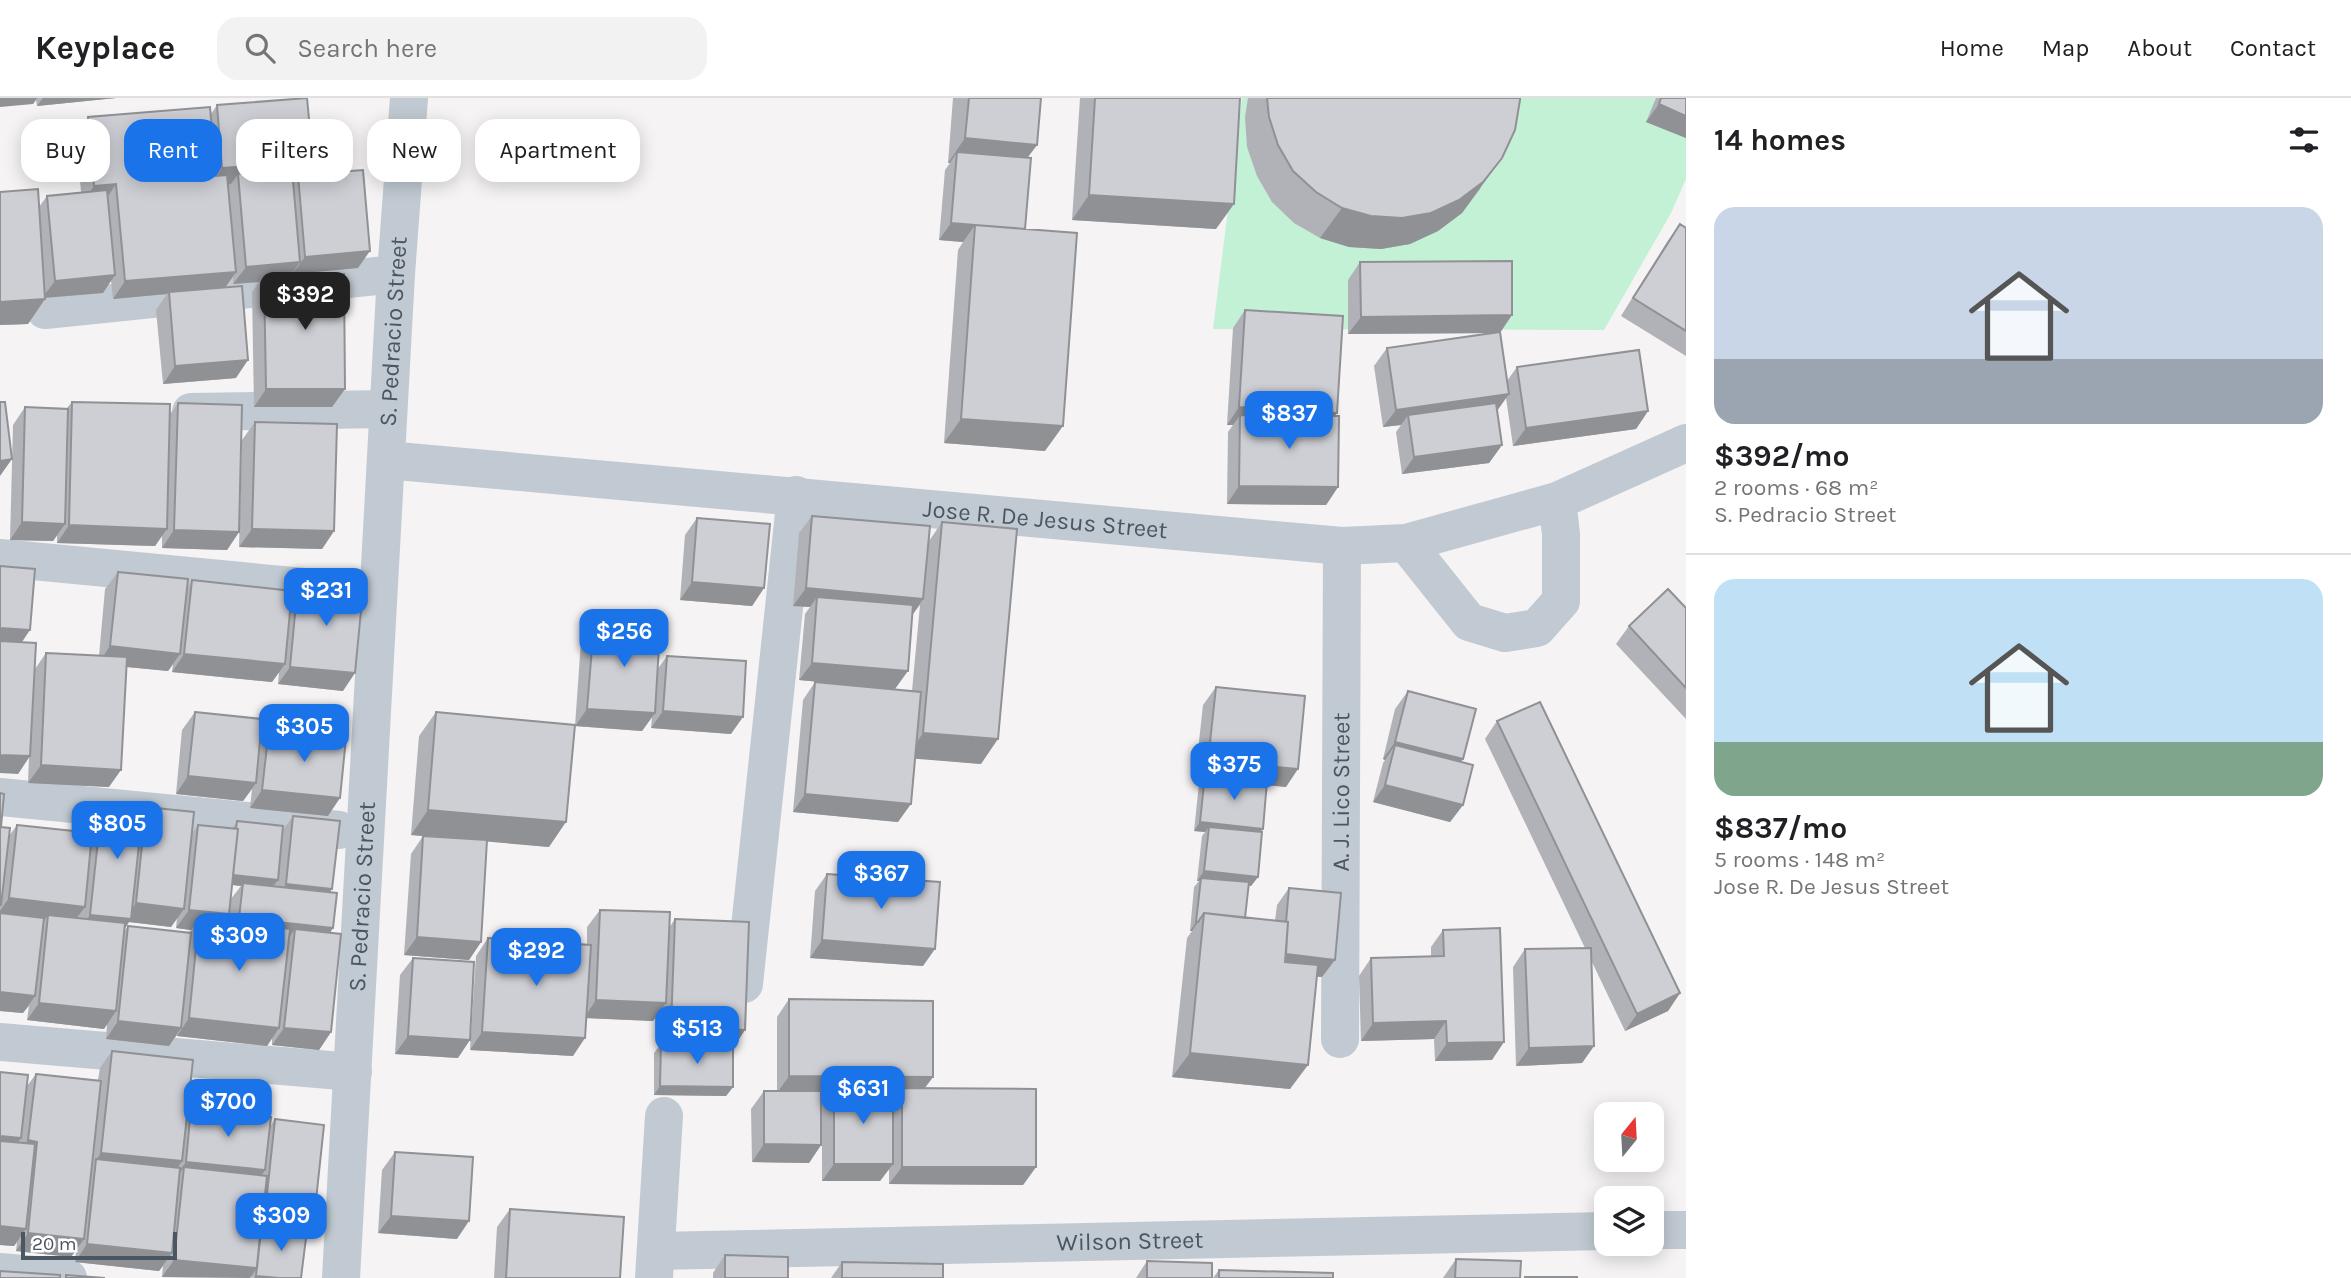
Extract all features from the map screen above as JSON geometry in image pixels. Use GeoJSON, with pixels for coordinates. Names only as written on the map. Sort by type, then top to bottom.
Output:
{"type":"FeatureCollection","features":[{"type":"Feature","properties":{"kind":"street","name":"S. Pedracio Street"},"geometry":{"type":"LineString","coordinates":[[341,1278],[388,409],[408,98]]}},
{"type":"Feature","properties":{"kind":"street"},"geometry":{"type":"LineString","coordinates":[[45,310],[396,274]]}},
{"type":"Feature","properties":{"kind":"street"},"geometry":{"type":"LineString","coordinates":[[152,413],[388,409]]}},
{"type":"Feature","properties":{"kind":"street","name":"Jose R. De Jesus Street"},"geometry":{"type":"LineString","coordinates":[[386,460],[1342,546],[1406,543],[1557,501],[1686,443]]}},
{"type":"Feature","properties":{"kind":"street"},"geometry":{"type":"LineString","coordinates":[[742,1002],[796,495]]}},
{"type":"Feature","properties":{"kind":"street"},"geometry":{"type":"LineString","coordinates":[[1406,543],[1469,622],[1505,633],[1537,628],[1561,601],[1561,534],[1557,501]]}},
{"type":"Feature","properties":{"kind":"street","name":"A. J. Lico Street"},"geometry":{"type":"LineString","coordinates":[[1340,1040],[1342,546]]}},
{"type":"Feature","properties":{"kind":"street"},"geometry":{"type":"LineString","coordinates":[[0,558],[379,594]]}},
{"type":"Feature","properties":{"kind":"street"},"geometry":{"type":"LineString","coordinates":[[0,797],[367,833]]}},
{"type":"Feature","properties":{"kind":"street"},"geometry":{"type":"LineString","coordinates":[[0,1042],[353,1072]]}},
{"type":"Feature","properties":{"kind":"street"},"geometry":{"type":"LineString","coordinates":[[654,1264],[664,1116]]}},
{"type":"Feature","properties":{"kind":"street"},"geometry":{"type":"LineString","coordinates":[[1664,1230],[1686,1230]]}},
{"type":"Feature","properties":{"kind":"street","name":"Wilson Street"},"geometry":{"type":"LineString","coordinates":[[654,1264],[1594,1231]]}},
{"type":"Feature","properties":{"kind":"street"},"geometry":{"type":"LineString","coordinates":[[0,1272],[68,1278]]}},
{"type":"Feature","properties":{"kind":"green space"},"geometry":{"type":"Polygon","coordinates":[[[1242,98],[1686,98],[1686,179],[1671,213],[1604,330],[1213,329],[1242,98]]]}},
{"type":"Feature","properties":{"kind":"building"},"geometry":{"type":"Polygon","coordinates":[[[307,98],[309,119],[236,119],[236,167],[222,168],[222,119],[218,119],[217,105],[307,98]]]}},
{"type":"Feature","properties":{"kind":"building"},"geometry":{"type":"Polygon","coordinates":[[[969,98],[1041,98],[1037,145],[965,138],[969,98]]]}},
{"type":"Feature","properties":{"kind":"building"},"geometry":{"type":"Polygon","coordinates":[[[1095,98],[1240,98],[1234,204],[1089,195],[1095,98]]]}},
{"type":"Feature","properties":{"kind":"building"},"geometry":{"type":"Polygon","coordinates":[[[1267,98],[1520,100],[1515,130],[1502,158],[1483,182],[1459,200],[1431,213],[1402,218],[1371,216],[1342,208],[1316,192],[1293,171],[1278,145],[1269,117],[1267,98]]]}},
{"type":"Feature","properties":{"kind":"building"},"geometry":{"type":"Polygon","coordinates":[[[1661,98],[1686,98],[1686,116],[1659,104],[1661,98]]]}},
{"type":"Feature","properties":{"kind":"building"},"geometry":{"type":"Polygon","coordinates":[[[210,107],[211,119],[124,119],[124,182],[222,182],[222,175],[227,175],[236,272],[125,281],[116,184],[94,186],[94,182],[110,182],[110,119],[88,117],[210,107]]]}},
{"type":"Feature","properties":{"kind":"building"},"geometry":{"type":"Polygon","coordinates":[[[957,152],[1031,158],[1025,229],[951,223],[957,152]]]}},
{"type":"Feature","properties":{"kind":"building"},"geometry":{"type":"Polygon","coordinates":[[[363,170],[370,251],[305,257],[299,182],[353,182],[353,171],[363,170]]]}},
{"type":"Feature","properties":{"kind":"building"},"geometry":{"type":"Polygon","coordinates":[[[239,182],[293,182],[300,262],[246,267],[239,182]]]}},
{"type":"Feature","properties":{"kind":"building"},"geometry":{"type":"Polygon","coordinates":[[[38,189],[45,299],[0,302],[0,192],[38,189]]]}},
{"type":"Feature","properties":{"kind":"building"},"geometry":{"type":"Polygon","coordinates":[[[107,190],[115,275],[55,281],[47,196],[107,190]]]}},
{"type":"Feature","properties":{"kind":"building"},"geometry":{"type":"Polygon","coordinates":[[[1680,224],[1686,228],[1686,331],[1633,298],[1680,224]]]}},
{"type":"Feature","properties":{"kind":"building"},"geometry":{"type":"Polygon","coordinates":[[[975,225],[1077,233],[1063,426],[961,419],[975,225]]]}},
{"type":"Feature","properties":{"kind":"building"},"geometry":{"type":"Polygon","coordinates":[[[1512,261],[1512,315],[1361,317],[1360,262],[1512,261]]]}},
{"type":"Feature","properties":{"kind":"building"},"geometry":{"type":"Polygon","coordinates":[[[344,274],[345,389],[266,389],[264,275],[344,274]]]}},
{"type":"Feature","properties":{"kind":"building"},"geometry":{"type":"Polygon","coordinates":[[[242,286],[248,360],[175,366],[169,292],[242,286]]]}},
{"type":"Feature","properties":{"kind":"building"},"geometry":{"type":"Polygon","coordinates":[[[1245,310],[1343,316],[1337,413],[1239,407],[1245,310]]]}},
{"type":"Feature","properties":{"kind":"building"},"geometry":{"type":"Polygon","coordinates":[[[1500,332],[1509,394],[1396,410],[1387,348],[1500,332]]]}},
{"type":"Feature","properties":{"kind":"building"},"geometry":{"type":"Polygon","coordinates":[[[1639,350],[1648,411],[1526,428],[1517,367],[1639,350]]]}},
{"type":"Feature","properties":{"kind":"building"},"geometry":{"type":"Polygon","coordinates":[[[0,402],[5,402],[12,459],[0,461],[0,402]]]}},
{"type":"Feature","properties":{"kind":"building"},"geometry":{"type":"Polygon","coordinates":[[[72,402],[170,404],[167,529],[69,525],[72,402]]]}},
{"type":"Feature","properties":{"kind":"building"},"geometry":{"type":"Polygon","coordinates":[[[178,403],[242,405],[239,532],[174,530],[178,403]]]}},
{"type":"Feature","properties":{"kind":"building"},"geometry":{"type":"Polygon","coordinates":[[[1496,403],[1502,445],[1414,457],[1408,415],[1496,403]]]}},
{"type":"Feature","properties":{"kind":"building"},"geometry":{"type":"Polygon","coordinates":[[[25,407],[68,409],[65,524],[22,522],[25,407]]]}},
{"type":"Feature","properties":{"kind":"building"},"geometry":{"type":"Polygon","coordinates":[[[1240,415],[1339,416],[1338,487],[1239,486],[1240,415]]]}},
{"type":"Feature","properties":{"kind":"building"},"geometry":{"type":"Polygon","coordinates":[[[255,422],[337,424],[334,531],[252,529],[255,422]]]}},
{"type":"Feature","properties":{"kind":"building"},"geometry":{"type":"Polygon","coordinates":[[[812,516],[930,526],[923,599],[806,588],[812,516]]]}},
{"type":"Feature","properties":{"kind":"building"},"geometry":{"type":"Polygon","coordinates":[[[697,518],[770,524],[764,588],[692,582],[697,518]]]}},
{"type":"Feature","properties":{"kind":"building"},"geometry":{"type":"Polygon","coordinates":[[[942,522],[1017,529],[998,739],[923,733],[942,522]]]}},
{"type":"Feature","properties":{"kind":"building"},"geometry":{"type":"Polygon","coordinates":[[[0,566],[35,569],[30,630],[0,628],[0,566]]]}},
{"type":"Feature","properties":{"kind":"building"},"geometry":{"type":"Polygon","coordinates":[[[118,572],[188,579],[180,654],[110,646],[118,572]]]}},
{"type":"Feature","properties":{"kind":"building"},"geometry":{"type":"Polygon","coordinates":[[[192,580],[292,591],[285,664],[184,654],[192,580]]]}},
{"type":"Feature","properties":{"kind":"building"},"geometry":{"type":"Polygon","coordinates":[[[298,583],[363,590],[355,673],[290,667],[298,583]]]}},
{"type":"Feature","properties":{"kind":"building"},"geometry":{"type":"Polygon","coordinates":[[[1668,589],[1686,608],[1686,688],[1629,626],[1668,589]]]}},
{"type":"Feature","properties":{"kind":"building"},"geometry":{"type":"Polygon","coordinates":[[[817,597],[913,605],[908,671],[812,663],[817,597]]]}},
{"type":"Feature","properties":{"kind":"building"},"geometry":{"type":"Polygon","coordinates":[[[594,624],[660,629],[655,713],[587,709],[594,624]]]}},
{"type":"Feature","properties":{"kind":"building"},"geometry":{"type":"Polygon","coordinates":[[[0,641],[36,643],[30,756],[0,755],[0,641]]]}},
{"type":"Feature","properties":{"kind":"building"},"geometry":{"type":"Polygon","coordinates":[[[46,653],[127,657],[121,770],[41,765],[46,653]]]}},
{"type":"Feature","properties":{"kind":"building"},"geometry":{"type":"Polygon","coordinates":[[[667,656],[746,661],[743,717],[663,711],[667,656]]]}},
{"type":"Feature","properties":{"kind":"building"},"geometry":{"type":"Polygon","coordinates":[[[815,682],[921,692],[911,804],[805,794],[815,682]]]}},
{"type":"Feature","properties":{"kind":"building"},"geometry":{"type":"Polygon","coordinates":[[[1216,687],[1305,696],[1298,769],[1208,761],[1216,687]]]}},
{"type":"Feature","properties":{"kind":"building"},"geometry":{"type":"Polygon","coordinates":[[[1408,691],[1476,709],[1463,759],[1395,742],[1408,691]]]}},
{"type":"Feature","properties":{"kind":"building"},"geometry":{"type":"Polygon","coordinates":[[[1540,702],[1680,993],[1637,1014],[1497,721],[1540,702]]]}},
{"type":"Feature","properties":{"kind":"building"},"geometry":{"type":"Polygon","coordinates":[[[195,712],[262,719],[256,783],[188,776],[195,712]]]}},
{"type":"Feature","properties":{"kind":"building"},"geometry":{"type":"Polygon","coordinates":[[[436,712],[575,725],[566,822],[428,810],[436,712]]]}},
{"type":"Feature","properties":{"kind":"building"},"geometry":{"type":"Polygon","coordinates":[[[269,729],[346,738],[340,798],[262,790],[269,729]]]}},
{"type":"Feature","properties":{"kind":"building"},"geometry":{"type":"Polygon","coordinates":[[[1395,745],[1473,765],[1463,805],[1385,785],[1395,745]]]}},
{"type":"Feature","properties":{"kind":"building"},"geometry":{"type":"Polygon","coordinates":[[[1205,775],[1267,781],[1263,829],[1200,822],[1205,775]]]}},
{"type":"Feature","properties":{"kind":"building"},"geometry":{"type":"Polygon","coordinates":[[[0,793],[4,794],[1,827],[0,827],[0,793]]]}},
{"type":"Feature","properties":{"kind":"building"},"geometry":{"type":"Polygon","coordinates":[[[102,803],[143,807],[131,919],[90,915],[102,803]]]}},
{"type":"Feature","properties":{"kind":"building"},"geometry":{"type":"Polygon","coordinates":[[[146,807],[194,812],[184,909],[136,903],[146,807]]]}},
{"type":"Feature","properties":{"kind":"building"},"geometry":{"type":"Polygon","coordinates":[[[293,816],[340,821],[332,889],[286,884],[293,816]]]}},
{"type":"Feature","properties":{"kind":"building"},"geometry":{"type":"Polygon","coordinates":[[[237,821],[283,826],[278,880],[233,875],[237,821]]]}},
{"type":"Feature","properties":{"kind":"building"},"geometry":{"type":"Polygon","coordinates":[[[17,825],[92,833],[85,907],[9,898],[17,825]]]}},
{"type":"Feature","properties":{"kind":"building"},"geometry":{"type":"Polygon","coordinates":[[[198,825],[238,829],[229,914],[189,910],[198,825]]]}},
{"type":"Feature","properties":{"kind":"building"},"geometry":{"type":"Polygon","coordinates":[[[0,827],[10,828],[1,905],[0,905],[0,827]]]}},
{"type":"Feature","properties":{"kind":"building"},"geometry":{"type":"Polygon","coordinates":[[[1209,827],[1262,832],[1258,877],[1204,871],[1209,827]]]}},
{"type":"Feature","properties":{"kind":"building"},"geometry":{"type":"Polygon","coordinates":[[[423,836],[487,840],[481,942],[417,937],[423,836]]]}},
{"type":"Feature","properties":{"kind":"building"},"geometry":{"type":"Polygon","coordinates":[[[827,874],[940,882],[935,949],[822,940],[827,874]]]}},
{"type":"Feature","properties":{"kind":"building"},"geometry":{"type":"Polygon","coordinates":[[[1201,878],[1249,882],[1245,918],[1204,913],[1196,922],[1201,878]]]}},
{"type":"Feature","properties":{"kind":"building"},"geometry":{"type":"Polygon","coordinates":[[[243,883],[337,893],[333,928],[239,918],[243,883]]]}},
{"type":"Feature","properties":{"kind":"building"},"geometry":{"type":"Polygon","coordinates":[[[1289,888],[1341,893],[1335,960],[1286,954],[1289,888]]]}},
{"type":"Feature","properties":{"kind":"building"},"geometry":{"type":"Polygon","coordinates":[[[600,910],[670,912],[666,1003],[596,1000],[600,910]]]}},
{"type":"Feature","properties":{"kind":"building"},"geometry":{"type":"Polygon","coordinates":[[[0,913],[44,918],[35,996],[0,992],[0,913]]]}},
{"type":"Feature","properties":{"kind":"building"},"geometry":{"type":"Polygon","coordinates":[[[1204,913],[1288,922],[1285,962],[1318,965],[1308,1065],[1190,1053],[1204,913]]]}},
{"type":"Feature","properties":{"kind":"building"},"geometry":{"type":"Polygon","coordinates":[[[48,915],[125,923],[116,1011],[39,1003],[48,915]]]}},
{"type":"Feature","properties":{"kind":"building"},"geometry":{"type":"Polygon","coordinates":[[[199,918],[290,929],[279,1028],[189,1018],[199,918]]]}},
{"type":"Feature","properties":{"kind":"building"},"geometry":{"type":"Polygon","coordinates":[[[675,919],[749,922],[745,1030],[671,1027],[675,919]]]}},
{"type":"Feature","properties":{"kind":"building"},"geometry":{"type":"Polygon","coordinates":[[[128,926],[191,933],[181,1028],[118,1021],[128,926]]]}},
{"type":"Feature","properties":{"kind":"building"},"geometry":{"type":"Polygon","coordinates":[[[1500,928],[1504,1042],[1447,1043],[1446,1021],[1373,1023],[1371,958],[1444,956],[1443,930],[1500,928]]]}},
{"type":"Feature","properties":{"kind":"building"},"geometry":{"type":"Polygon","coordinates":[[[295,929],[341,934],[331,1032],[284,1028],[295,929]]]}},
{"type":"Feature","properties":{"kind":"building"},"geometry":{"type":"Polygon","coordinates":[[[488,938],[591,945],[585,1038],[482,1032],[488,938]]]}},
{"type":"Feature","properties":{"kind":"building"},"geometry":{"type":"Polygon","coordinates":[[[1591,948],[1594,1046],[1529,1048],[1525,949],[1591,948]]]}},
{"type":"Feature","properties":{"kind":"building"},"geometry":{"type":"Polygon","coordinates":[[[413,958],[474,962],[470,1040],[408,1036],[413,958]]]}},
{"type":"Feature","properties":{"kind":"building"},"geometry":{"type":"Polygon","coordinates":[[[789,999],[933,1001],[933,1077],[789,1076],[789,999]]]}},
{"type":"Feature","properties":{"kind":"building"},"geometry":{"type":"Polygon","coordinates":[[[661,1044],[733,1045],[733,1087],[660,1086],[661,1044]]]}},
{"type":"Feature","properties":{"kind":"building"},"geometry":{"type":"Polygon","coordinates":[[[112,1051],[193,1060],[182,1161],[101,1153],[112,1051]]]}},
{"type":"Feature","properties":{"kind":"building"},"geometry":{"type":"Polygon","coordinates":[[[0,1072],[28,1075],[21,1138],[0,1136],[0,1072]]]}},
{"type":"Feature","properties":{"kind":"building"},"geometry":{"type":"Polygon","coordinates":[[[36,1074],[101,1081],[84,1239],[28,1233],[37,1142],[28,1140],[36,1074]]]}},
{"type":"Feature","properties":{"kind":"building"},"geometry":{"type":"Polygon","coordinates":[[[834,1088],[893,1089],[893,1164],[834,1164],[834,1088]]]}},
{"type":"Feature","properties":{"kind":"building"},"geometry":{"type":"Polygon","coordinates":[[[902,1088],[1036,1089],[1036,1167],[902,1167],[902,1088]]]}},
{"type":"Feature","properties":{"kind":"building"},"geometry":{"type":"Polygon","coordinates":[[[764,1091],[821,1091],[821,1145],[764,1144],[764,1091]]]}},
{"type":"Feature","properties":{"kind":"building"},"geometry":{"type":"Polygon","coordinates":[[[191,1108],[271,1117],[265,1170],[186,1162],[191,1108]]]}},
{"type":"Feature","properties":{"kind":"building"},"geometry":{"type":"Polygon","coordinates":[[[275,1119],[324,1125],[314,1219],[265,1213],[275,1119]]]}},
{"type":"Feature","properties":{"kind":"building"},"geometry":{"type":"Polygon","coordinates":[[[0,1141],[35,1144],[26,1229],[0,1226],[0,1141]]]}},
{"type":"Feature","properties":{"kind":"building"},"geometry":{"type":"Polygon","coordinates":[[[395,1152],[473,1157],[469,1221],[391,1216],[395,1152]]]}},
{"type":"Feature","properties":{"kind":"building"},"geometry":{"type":"Polygon","coordinates":[[[96,1159],[180,1168],[172,1253],[87,1244],[96,1159]]]}},
{"type":"Feature","properties":{"kind":"building"},"geometry":{"type":"Polygon","coordinates":[[[184,1167],[267,1176],[257,1268],[174,1260],[184,1167]]]}},
{"type":"Feature","properties":{"kind":"building"},"geometry":{"type":"Polygon","coordinates":[[[510,1209],[624,1217],[620,1278],[506,1278],[510,1209]]]}},
{"type":"Feature","properties":{"kind":"building"},"geometry":{"type":"Polygon","coordinates":[[[261,1226],[307,1230],[301,1278],[256,1276],[261,1226]]]}},
{"type":"Feature","properties":{"kind":"building"},"geometry":{"type":"Polygon","coordinates":[[[725,1255],[788,1257],[788,1278],[725,1278],[725,1255]]]}},
{"type":"Feature","properties":{"kind":"building"},"geometry":{"type":"Polygon","coordinates":[[[1456,1259],[1521,1261],[1520,1278],[1455,1278],[1456,1259]]]}},
{"type":"Feature","properties":{"kind":"building"},"geometry":{"type":"Polygon","coordinates":[[[1147,1261],[1212,1263],[1212,1278],[1147,1278],[1147,1261]]]}},
{"type":"Feature","properties":{"kind":"building"},"geometry":{"type":"Polygon","coordinates":[[[842,1262],[943,1264],[943,1278],[842,1278],[842,1262]]]}},
{"type":"Feature","properties":{"kind":"building"},"geometry":{"type":"Polygon","coordinates":[[[1219,1270],[1333,1273],[1333,1278],[1219,1278],[1219,1270]]]}},
{"type":"Feature","properties":{"kind":"building"},"geometry":{"type":"Polygon","coordinates":[[[0,1271],[60,1275],[60,1278],[0,1278],[0,1271]]]}},
{"type":"Feature","properties":{"kind":"building"},"geometry":{"type":"Polygon","coordinates":[[[66,1275],[105,1278],[66,1278],[66,1275]]]}}]}
